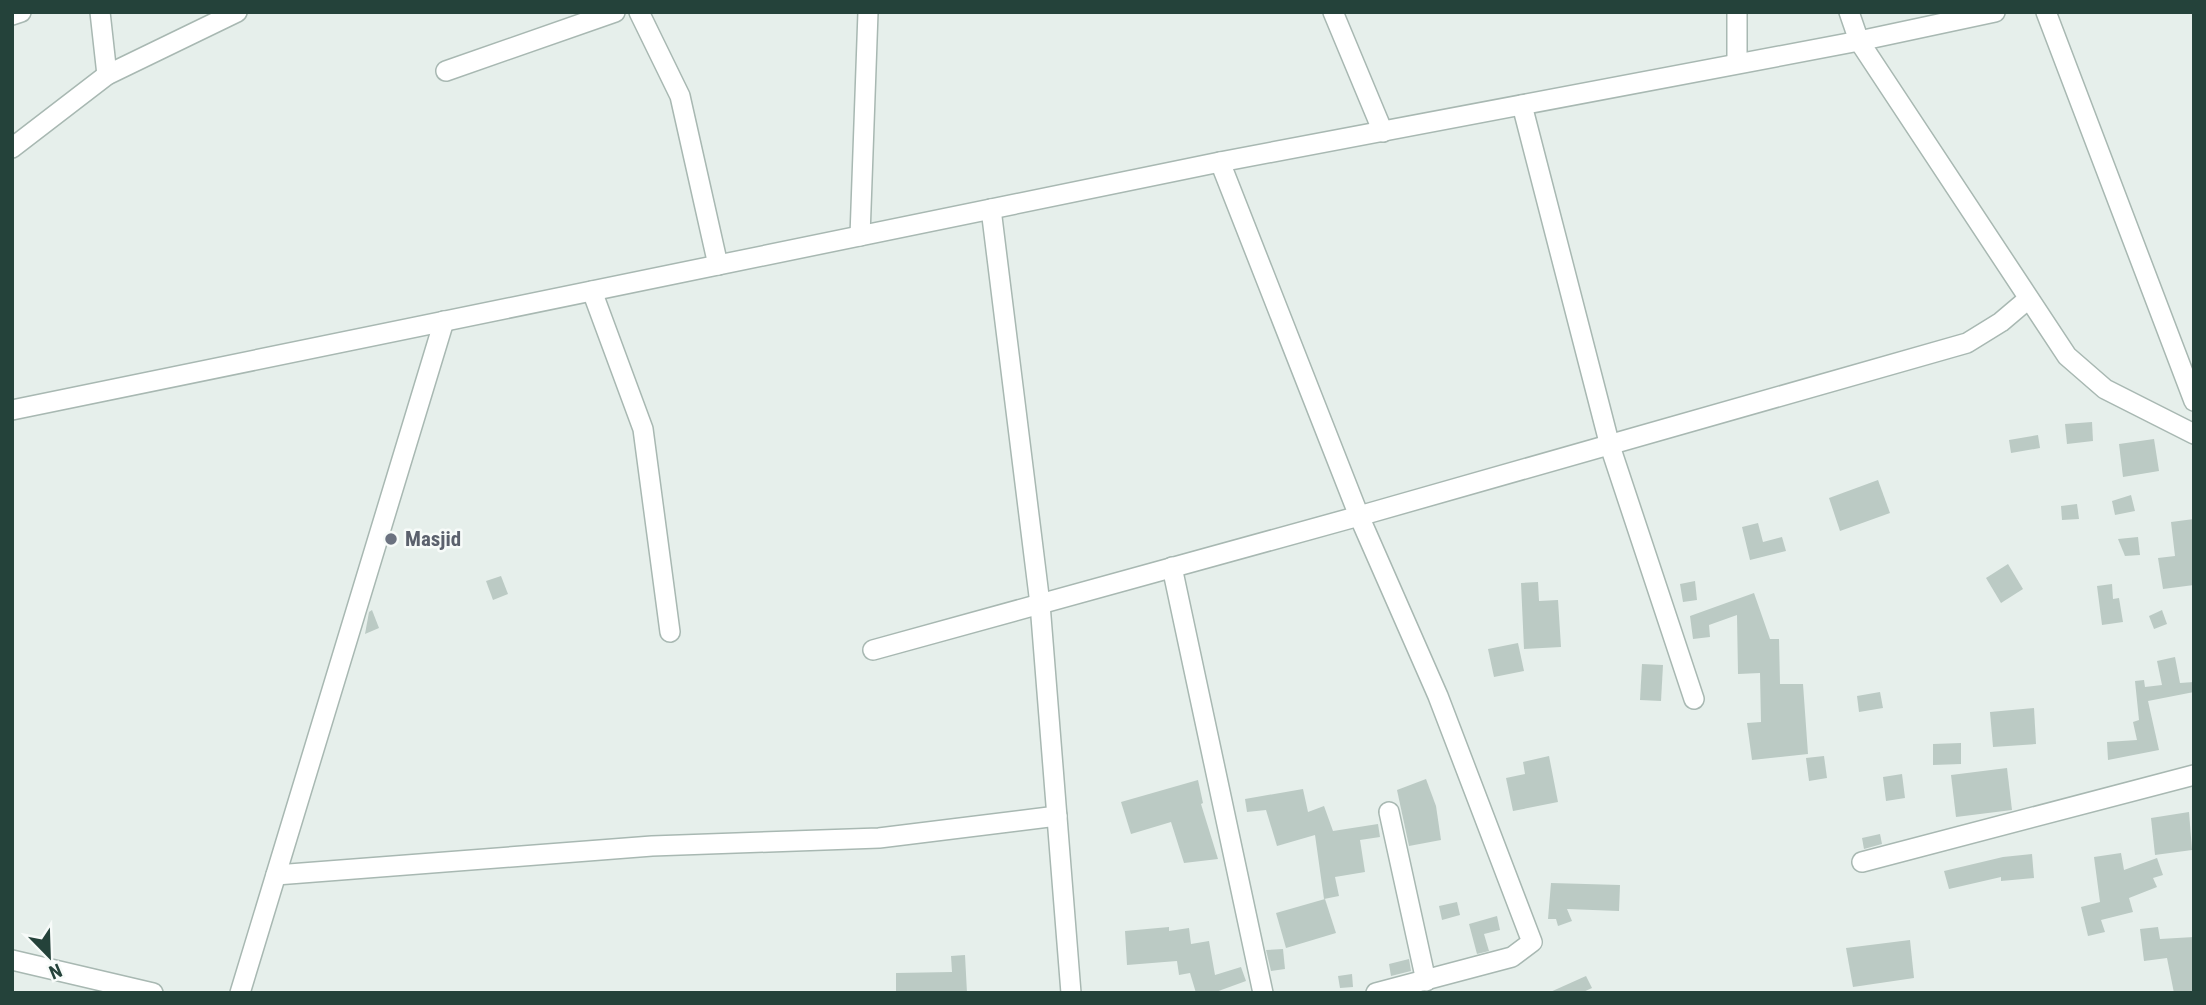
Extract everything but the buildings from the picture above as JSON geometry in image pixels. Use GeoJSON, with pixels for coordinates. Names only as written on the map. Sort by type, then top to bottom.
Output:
{"type":"FeatureCollection","features":[{"type":"Feature","properties":{"kind":"street"},"geometry":{"type":"LineString","coordinates":[[12,15],[21,12]]}},
{"type":"Feature","properties":{"kind":"street"},"geometry":{"type":"LineString","coordinates":[[100,12],[107,75]]}},
{"type":"Feature","properties":{"kind":"street"},"geometry":{"type":"LineString","coordinates":[[12,148],[107,75],[237,12]]}},
{"type":"Feature","properties":{"kind":"street"},"geometry":{"type":"LineString","coordinates":[[446,71],[615,12]]}},
{"type":"Feature","properties":{"kind":"street"},"geometry":{"type":"LineString","coordinates":[[639,12],[680,96],[718,265]]}},
{"type":"Feature","properties":{"kind":"street"},"geometry":{"type":"LineString","coordinates":[[860,236],[868,12]]}},
{"type":"Feature","properties":{"kind":"street"},"geometry":{"type":"LineString","coordinates":[[1333,12],[1383,132]]}},
{"type":"Feature","properties":{"kind":"street"},"geometry":{"type":"LineString","coordinates":[[1737,12],[1737,62]]}},
{"type":"Feature","properties":{"kind":"street"},"geometry":{"type":"LineString","coordinates":[[1849,12],[1858,41],[2027,300],[2067,356],[2105,389],[2194,434]]}},
{"type":"Feature","properties":{"kind":"street"},"geometry":{"type":"LineString","coordinates":[[12,410],[1220,162],[1858,41],[1995,12]]}},
{"type":"Feature","properties":{"kind":"street"},"geometry":{"type":"LineString","coordinates":[[2046,12],[2194,401]]}},
{"type":"Feature","properties":{"kind":"street"},"geometry":{"type":"LineString","coordinates":[[1522,104],[1610,446],[1694,699]]}},
{"type":"Feature","properties":{"kind":"street"},"geometry":{"type":"LineString","coordinates":[[1220,162],[1359,516],[1438,696],[1532,942],[1512,957],[1376,993]]}},
{"type":"Feature","properties":{"kind":"street"},"geometry":{"type":"LineString","coordinates":[[991,209],[1040,604],[1071,993]]}},
{"type":"Feature","properties":{"kind":"street"},"geometry":{"type":"LineString","coordinates":[[592,291],[643,429],[670,632]]}},
{"type":"Feature","properties":{"kind":"street"},"geometry":{"type":"LineString","coordinates":[[873,650],[1610,446],[1967,343],[2001,322],[2027,300]]}},
{"type":"Feature","properties":{"kind":"street"},"geometry":{"type":"LineString","coordinates":[[240,993],[444,321]]}},
{"type":"Feature","properties":{"kind":"street"},"geometry":{"type":"LineString","coordinates":[[1172,568],[1263,993]]}},
{"type":"Feature","properties":{"kind":"street"},"geometry":{"type":"LineString","coordinates":[[1862,862],[2194,775]]}},
{"type":"Feature","properties":{"kind":"street"},"geometry":{"type":"LineString","coordinates":[[1388,812],[1426,981]]}},
{"type":"Feature","properties":{"kind":"street"},"geometry":{"type":"LineString","coordinates":[[276,875],[652,846],[879,838],[1057,816]]}},
{"type":"Feature","properties":{"kind":"street"},"geometry":{"type":"LineString","coordinates":[[12,960],[153,993]]}},
{"type":"Feature","properties":{"kind":"place","name":"Masjid"},"geometry":{"type":"Point","coordinates":[391,539]}}]}
